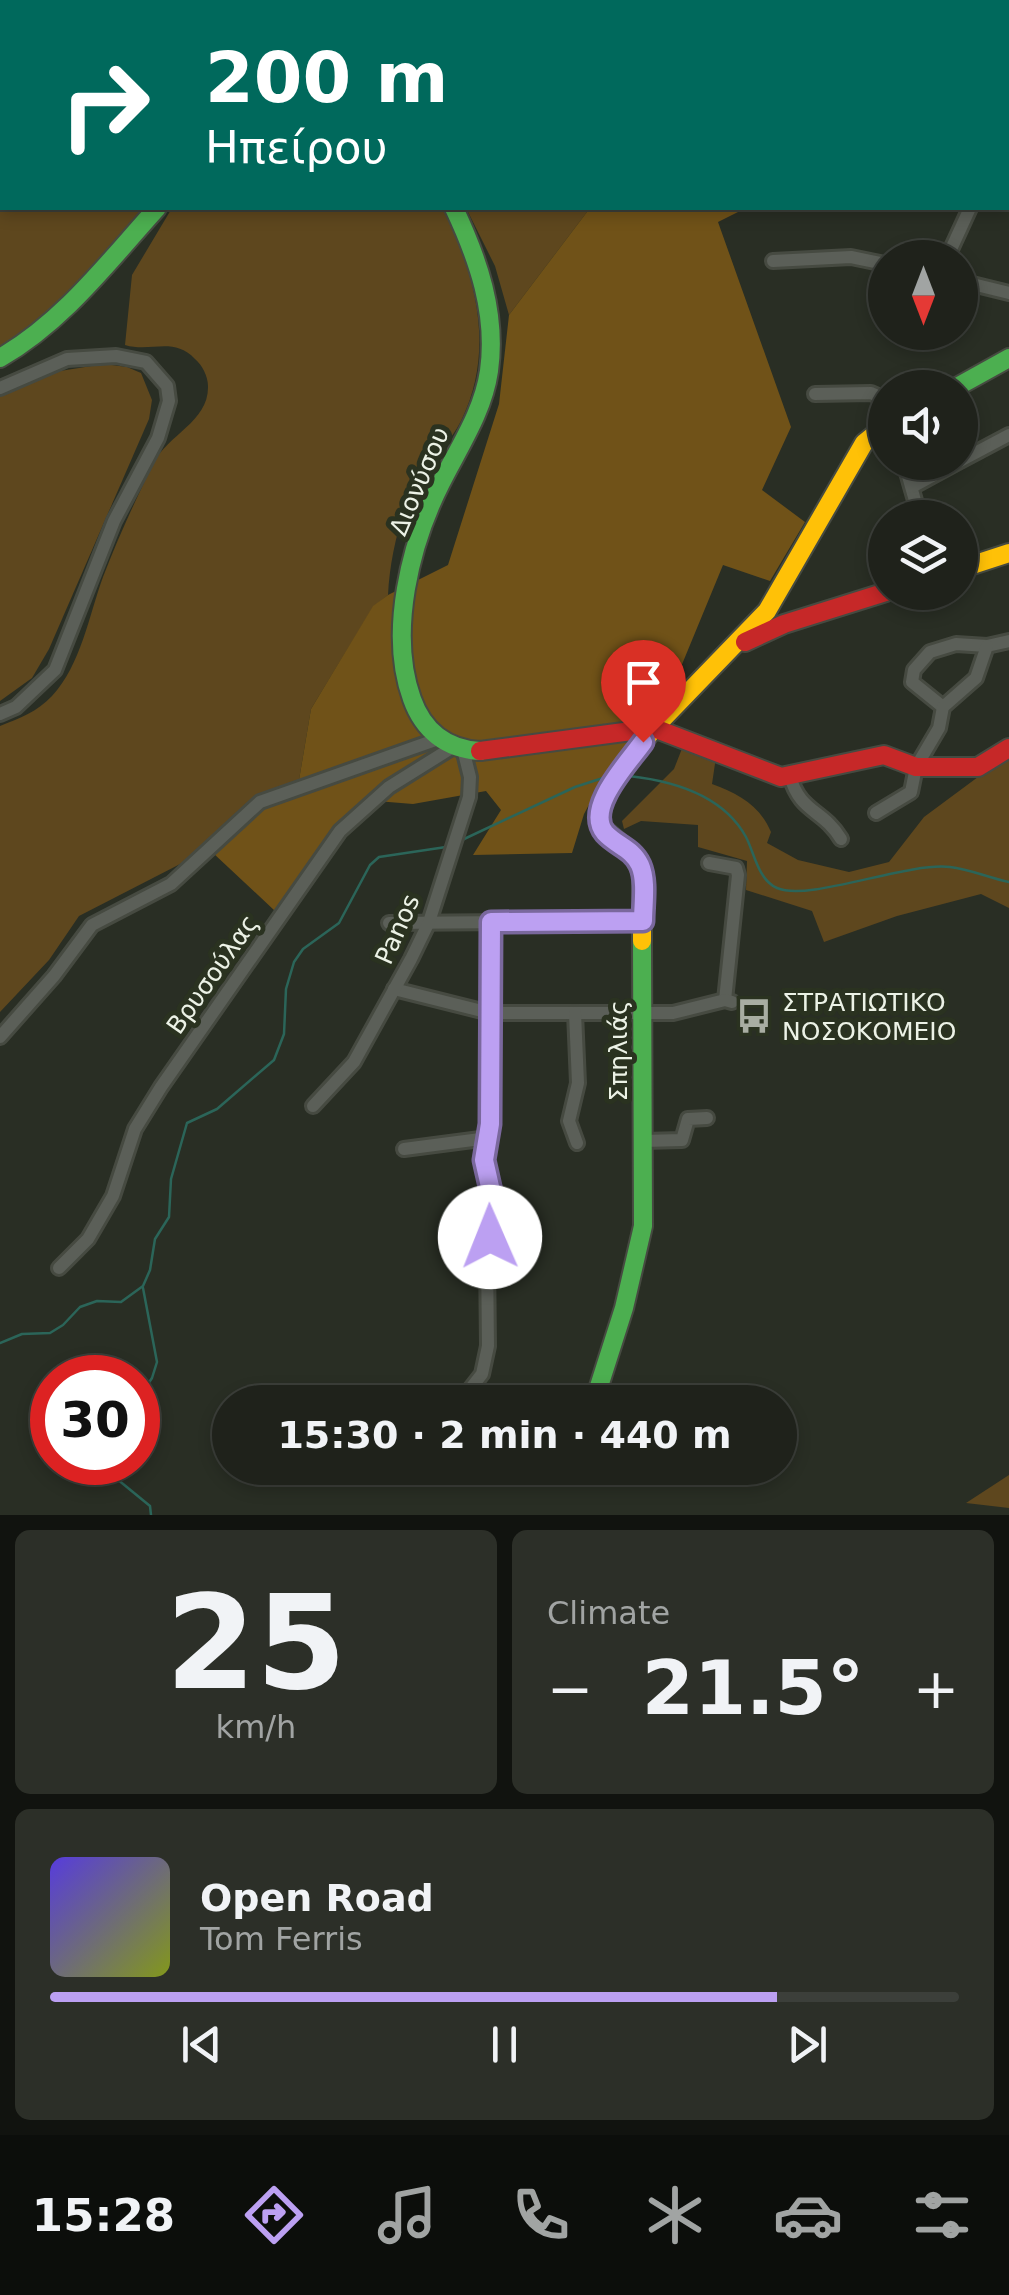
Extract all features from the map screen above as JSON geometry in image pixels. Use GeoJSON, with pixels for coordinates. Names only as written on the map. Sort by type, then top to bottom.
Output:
{"type":"FeatureCollection","features":[{"type":"Feature","properties":{"kind":"main road"},"geometry":{"type":"LineString","coordinates":[[0,358],[50,323],[155,210]]}},
{"type":"Feature","properties":{"kind":"main road","name":"Διονύσου"},"geometry":{"type":"LineString","coordinates":[[452,745],[417,713],[406,684],[403,659],[407,589],[424,522],[485,388],[492,344],[486,292],[455,210]]}},
{"type":"Feature","properties":{"kind":"main road"},"geometry":{"type":"LineString","coordinates":[[978,375],[1009,358]]}},
{"type":"Feature","properties":{"kind":"main road"},"geometry":{"type":"LineString","coordinates":[[654,728],[767,611],[868,440]]}},
{"type":"Feature","properties":{"kind":"main road"},"geometry":{"type":"LineString","coordinates":[[978,563],[1009,553]]}},
{"type":"Feature","properties":{"kind":"main road"},"geometry":{"type":"LineString","coordinates":[[735,647],[784,624],[868,598]]}},
{"type":"Feature","properties":{"kind":"main road"},"geometry":{"type":"LineString","coordinates":[[767,611],[774,623],[784,624]]}},
{"type":"Feature","properties":{"kind":"main road"},"geometry":{"type":"LineString","coordinates":[[452,745],[504,750],[654,728],[731,756],[771,776],[790,776],[884,755],[916,768],[978,767],[1009,748]]}},
{"type":"Feature","properties":{"kind":"main road","name":"Σπηλιάς"},"geometry":{"type":"LineString","coordinates":[[599,1385],[641,1243],[643,1142],[643,884],[639,863],[626,846],[602,828],[600,812],[610,786],[654,728]]}},
{"type":"Feature","properties":{"kind":"street"},"geometry":{"type":"LineString","coordinates":[[956,240],[969,210]]}},
{"type":"Feature","properties":{"kind":"street"},"geometry":{"type":"LineString","coordinates":[[773,261],[851,257],[868,260]]}},
{"type":"Feature","properties":{"kind":"street"},"geometry":{"type":"LineString","coordinates":[[978,285],[1009,293]]}},
{"type":"Feature","properties":{"kind":"street"},"geometry":{"type":"LineString","coordinates":[[0,388],[67,358],[116,356],[146,362],[167,386],[168,401],[158,438],[114,522],[55,670],[16,707],[0,714]]}},
{"type":"Feature","properties":{"kind":"street"},"geometry":{"type":"LineString","coordinates":[[815,394],[868,393]]}},
{"type":"Feature","properties":{"kind":"street"},"geometry":{"type":"LineString","coordinates":[[978,452],[1009,436]]}},
{"type":"Feature","properties":{"kind":"street"},"geometry":{"type":"LineString","coordinates":[[910,480],[915,500]]}},
{"type":"Feature","properties":{"kind":"street"},"geometry":{"type":"LineString","coordinates":[[912,487],[925,480]]}},
{"type":"Feature","properties":{"kind":"street"},"geometry":{"type":"LineString","coordinates":[[943,707],[910,678],[920,661],[943,647],[1009,641]]}},
{"type":"Feature","properties":{"kind":"street"},"geometry":{"type":"LineString","coordinates":[[876,813],[911,792],[916,768],[938,728],[943,707],[976,678],[987,646]]}},
{"type":"Feature","properties":{"kind":"street","name":"Panos"},"geometry":{"type":"LineString","coordinates":[[313,1106],[354,1062],[429,922],[469,797],[470,777],[452,745]]}},
{"type":"Feature","properties":{"kind":"street"},"geometry":{"type":"LineString","coordinates":[[0,1037],[92,926],[171,884],[260,802],[452,745]]}},
{"type":"Feature","properties":{"kind":"street","name":"Βρυσούλας"},"geometry":{"type":"LineString","coordinates":[[59,1268],[88,1239],[113,1196],[135,1129],[161,1087],[340,831],[389,787],[452,745]]}},
{"type":"Feature","properties":{"kind":"street"},"geometry":{"type":"LineString","coordinates":[[790,776],[801,803],[823,817],[841,839]]}},
{"type":"Feature","properties":{"kind":"street"},"geometry":{"type":"LineString","coordinates":[[394,989],[490,1012],[684,1012],[729,1001],[738,875],[736,868],[708,864]]}},
{"type":"Feature","properties":{"kind":"street"},"geometry":{"type":"LineString","coordinates":[[390,923],[643,921]]}},
{"type":"Feature","properties":{"kind":"street"},"geometry":{"type":"LineString","coordinates":[[473,1385],[482,1374],[488,1346],[487,1254],[493,1200],[484,1160],[488,1138],[491,922]]}},
{"type":"Feature","properties":{"kind":"street"},"geometry":{"type":"LineString","coordinates":[[575,1013],[578,1083],[569,1121],[577,1143]]}},
{"type":"Feature","properties":{"kind":"street"},"geometry":{"type":"LineString","coordinates":[[643,1142],[682,1140],[688,1120],[707,1118]]}},
{"type":"Feature","properties":{"kind":"street"},"geometry":{"type":"LineString","coordinates":[[404,1149],[488,1138]]}},
{"type":"Feature","properties":{"kind":"shaded area"},"geometry":{"type":"Polygon","coordinates":[[[0,210],[146,210],[79,286],[40,323],[0,347],[0,210]]]}},
{"type":"Feature","properties":{"kind":"shaded area"},"geometry":{"type":"Polygon","coordinates":[[[171,210],[444,210],[465,260],[478,313],[478,367],[461,421],[407,504],[394,550],[388,595],[373,607],[311,709],[299,780],[254,799],[186,861],[79,916],[49,960],[0,1012],[0,726],[40,706],[62,684],[77,655],[103,577],[153,464],[195,419],[207,398],[206,375],[187,352],[170,347],[125,345],[132,275],[171,210]]]}},
{"type":"Feature","properties":{"kind":"shaded area"},"geometry":{"type":"Polygon","coordinates":[[[467,210],[588,210],[509,315],[495,266],[467,210]]]}},
{"type":"Feature","properties":{"kind":"shaded area"},"geometry":{"type":"Polygon","coordinates":[[[588,210],[742,210],[718,222],[791,427],[762,490],[805,522],[770,581],[723,565],[671,691],[609,767],[584,814],[572,853],[473,855],[501,810],[486,791],[413,804],[364,800],[334,829],[275,911],[213,853],[259,810],[303,794],[299,780],[311,709],[373,606],[448,565],[499,404],[509,315],[588,210]]]}},
{"type":"Feature","properties":{"kind":"shaded area"},"geometry":{"type":"Polygon","coordinates":[[[104,364],[141,373],[152,400],[149,419],[49,649],[32,678],[0,701],[0,396],[60,371],[104,364]]]}},
{"type":"Feature","properties":{"kind":"shaded area"},"geometry":{"type":"Polygon","coordinates":[[[683,746],[716,757],[712,784],[754,807],[771,832],[767,843],[798,860],[849,872],[889,862],[924,817],[1009,754],[1009,908],[981,894],[897,916],[824,942],[812,911],[746,890],[747,861],[698,847],[698,825],[641,821],[624,829],[622,821],[674,769],[683,746]]]}},
{"type":"Feature","properties":{"kind":"shaded area"},"geometry":{"type":"Polygon","coordinates":[[[1009,1475],[1009,1508],[966,1503],[1009,1475]]]}},
{"type":"Feature","properties":{"kind":"waterway"},"geometry":{"type":"LineString","coordinates":[[629,776],[680,786],[724,810],[746,837],[765,879],[777,888],[811,890],[931,867],[957,868],[1009,882]]}},
{"type":"Feature","properties":{"kind":"waterway"},"geometry":{"type":"LineString","coordinates":[[462,840],[575,787],[606,777]]}},
{"type":"Feature","properties":{"kind":"waterway"},"geometry":{"type":"LineString","coordinates":[[0,1343],[22,1334],[50,1333],[80,1307],[97,1301],[121,1302],[143,1286],[155,1239],[169,1217],[171,1179],[187,1123],[217,1109],[274,1060],[284,1034],[286,989],[294,962],[303,949],[339,923],[370,865],[379,857],[446,847]]}},
{"type":"Feature","properties":{"kind":"waterway"},"geometry":{"type":"LineString","coordinates":[[143,1288],[156,1355]]}},
{"type":"Feature","properties":{"kind":"waterway"},"geometry":{"type":"LineString","coordinates":[[124,1485],[150,1506],[151,1515]]}},
{"type":"Feature","properties":{"kind":"traffic: fast"},"geometry":{"type":"LineString","coordinates":[[0,358],[65,309],[155,210]]}},
{"type":"Feature","properties":{"kind":"traffic: fast"},"geometry":{"type":"LineString","coordinates":[[455,210],[471,247],[488,307],[489,371],[476,415],[420,533],[406,589],[402,646],[412,699],[422,720],[446,742],[480,751]]}},
{"type":"Feature","properties":{"kind":"traffic: fast"},"geometry":{"type":"LineString","coordinates":[[978,375],[1009,358]]}},
{"type":"Feature","properties":{"kind":"traffic: fast"},"geometry":{"type":"LineString","coordinates":[[599,1385],[624,1308],[643,1226],[642,941]]}},
{"type":"Feature","properties":{"kind":"traffic: slow"},"geometry":{"type":"LineString","coordinates":[[642,941],[642,873],[633,854],[602,828],[604,795],[654,728],[767,611],[868,440]]}},
{"type":"Feature","properties":{"kind":"traffic: slow"},"geometry":{"type":"LineString","coordinates":[[978,563],[1009,553]]}},
{"type":"Feature","properties":{"kind":"traffic: jam"},"geometry":{"type":"LineString","coordinates":[[745,642],[784,624],[868,598]]}},
{"type":"Feature","properties":{"kind":"traffic: jam"},"geometry":{"type":"LineString","coordinates":[[480,751],[654,728]]}},
{"type":"Feature","properties":{"kind":"traffic: jam"},"geometry":{"type":"LineString","coordinates":[[654,728],[781,777],[884,755],[916,767],[978,767],[1009,748]]}},
{"type":"Feature","properties":{"kind":"place","name":"ΣΤΡΑΤΙΩΤΙΚΟ ΝΟΣΟΚΟΜΕΙΟ"},"geometry":{"type":"Point","coordinates":[754,1016]}},
{"type":"Feature","properties":{"kind":"route"},"geometry":{"type":"LineString","coordinates":[[490,1237],[493,1200],[484,1160],[490,1134],[491,922],[643,921],[639,863],[626,846],[606,833],[600,820],[604,795],[643,742]]}}]}
